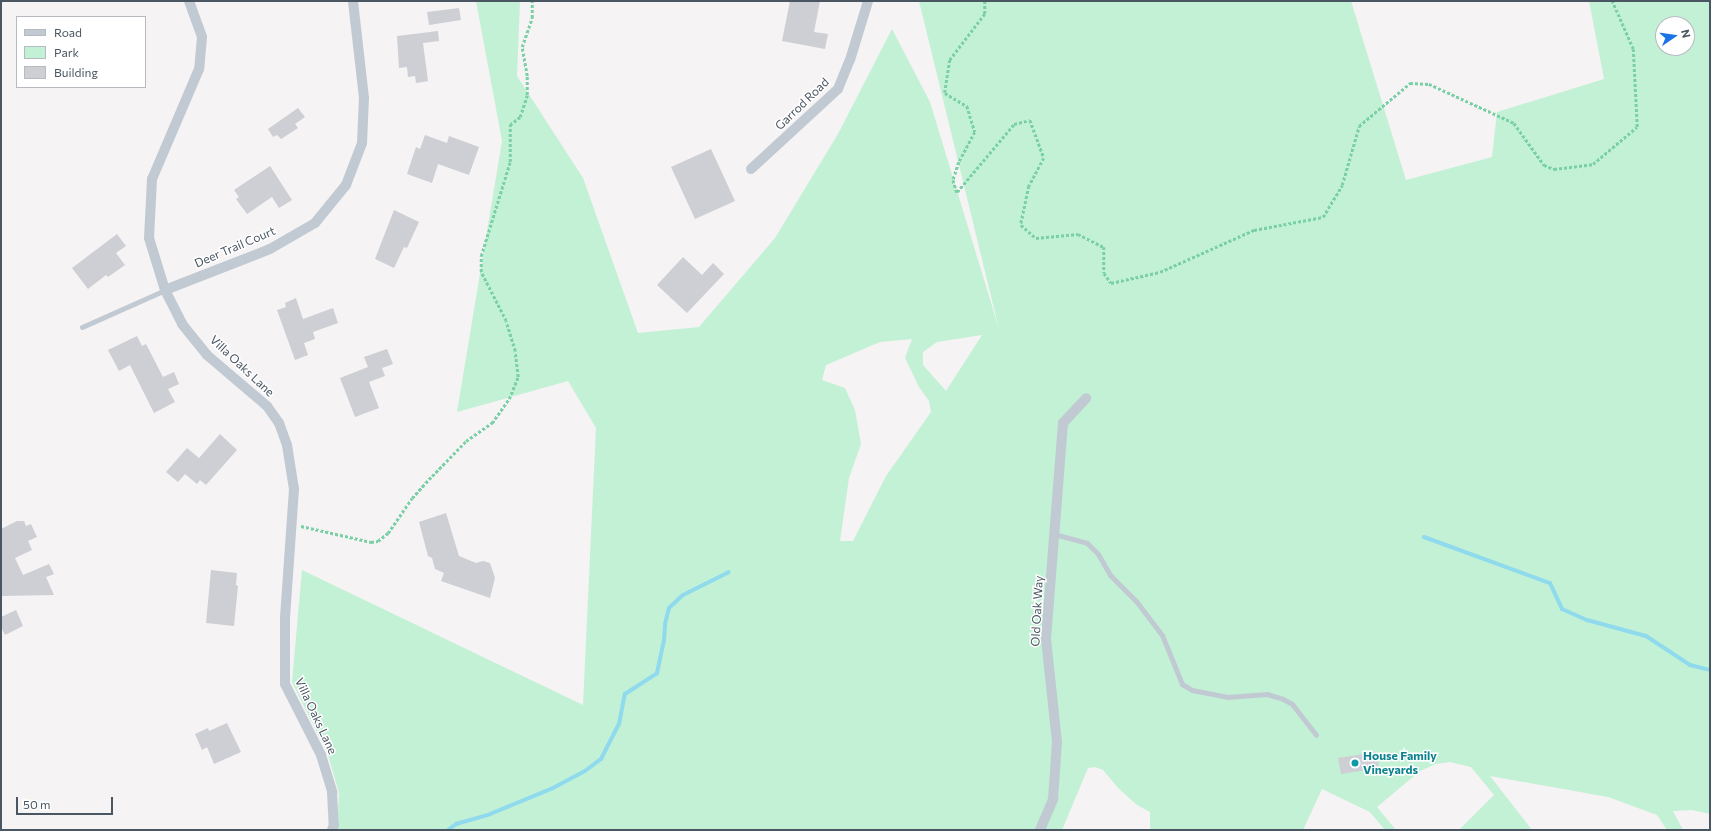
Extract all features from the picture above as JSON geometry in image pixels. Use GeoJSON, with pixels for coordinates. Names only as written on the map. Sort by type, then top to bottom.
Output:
{"type":"FeatureCollection","features":[{"type":"Feature","properties":{"kind":"street","name":"Villa Oaks Lane"},"geometry":{"type":"LineString","coordinates":[[189,1],[202,37],[199,69],[152,179],[149,238],[164,290],[182,324],[207,355],[267,406],[279,424],[287,445],[294,489],[293,524],[285,618],[285,684],[321,755],[332,792],[334,824],[332,830]]}},
{"type":"Feature","properties":{"kind":"street","name":"Deer Trail Court"},"geometry":{"type":"LineString","coordinates":[[164,290],[270,249],[309,227],[315,223],[346,185],[362,143],[364,98],[353,1]]}},
{"type":"Feature","properties":{"kind":"street","name":"Garrod Road"},"geometry":{"type":"LineString","coordinates":[[751,169],[838,89],[850,60],[868,1]]}},
{"type":"Feature","properties":{"kind":"street","name":"Old Oak Way"},"geometry":{"type":"LineString","coordinates":[[1040,830],[1053,799],[1057,742],[1046,639],[1063,423],[1086,398]]}},
{"type":"Feature","properties":{"kind":"lane"},"geometry":{"type":"LineString","coordinates":[[82,327],[164,290]]}},
{"type":"Feature","properties":{"kind":"lane"},"geometry":{"type":"LineString","coordinates":[[1054,534],[1087,543],[1098,554],[1110,575],[1136,602],[1162,636],[1182,684],[1192,690],[1227,696],[1267,694],[1282,699],[1292,704],[1316,735]]}},
{"type":"Feature","properties":{"kind":"path"},"geometry":{"type":"LineString","coordinates":[[293,524],[336,532],[372,542],[378,541],[388,533],[412,498],[432,476],[466,441],[492,422],[509,399],[518,377],[515,351],[506,321],[481,272],[481,256],[510,162],[510,125],[520,117],[527,95],[527,76],[522,47],[532,18],[532,1]]}},
{"type":"Feature","properties":{"kind":"path"},"geometry":{"type":"LineString","coordinates":[[985,1],[985,14],[950,60],[945,93],[967,106],[975,132],[959,162],[953,180],[957,192],[1014,124],[1030,120],[1044,158],[1029,186],[1021,225],[1036,238],[1078,234],[1104,247],[1104,273],[1111,283],[1160,272],[1254,230],[1323,217],[1342,184],[1359,126],[1410,83],[1429,84],[1514,123],[1544,165],[1554,169],[1593,164],[1637,127],[1634,49],[1612,1]]}},
{"type":"Feature","properties":{"kind":"green space"},"geometry":{"type":"Polygon","coordinates":[[[476,1],[520,1],[517,76],[583,178],[638,333],[699,327],[775,238],[838,134],[892,29],[930,102],[999,329],[919,1],[1351,1],[1406,180],[1492,157],[1497,112],[1604,79],[1589,1],[1710,1],[1710,814],[1692,810],[1673,811],[1683,830],[1667,830],[1657,815],[1608,797],[1490,776],[1532,830],[1459,830],[1494,795],[1471,767],[1450,762],[1436,764],[1420,771],[1377,807],[1396,830],[1385,830],[1370,812],[1322,789],[1303,830],[1150,830],[1150,812],[1137,805],[1119,789],[1103,770],[1095,767],[1088,768],[1062,830],[337,830],[339,793],[328,755],[292,682],[302,570],[583,705],[596,428],[568,381],[457,412],[502,141],[476,1]],[[982,335],[937,342],[923,352],[923,365],[946,391],[982,335]],[[912,339],[880,342],[826,365],[822,380],[845,388],[855,410],[861,444],[849,478],[840,541],[853,541],[886,476],[931,412],[929,401],[919,387],[905,358],[912,339]]]}},
{"type":"Feature","properties":{"kind":"building"},"geometry":{"type":"Polygon","coordinates":[[[790,1],[820,1],[814,32],[828,34],[825,49],[782,41],[790,1]]]}},
{"type":"Feature","properties":{"kind":"building"},"geometry":{"type":"Polygon","coordinates":[[[459,8],[461,20],[429,25],[427,12],[459,8]]]}},
{"type":"Feature","properties":{"kind":"building"},"geometry":{"type":"Polygon","coordinates":[[[438,31],[439,41],[423,43],[428,81],[416,83],[415,76],[408,77],[407,67],[399,68],[397,36],[438,31]]]}},
{"type":"Feature","properties":{"kind":"building"},"geometry":{"type":"Polygon","coordinates":[[[298,108],[305,117],[295,124],[298,128],[281,139],[277,135],[273,137],[268,129],[298,108]]]}},
{"type":"Feature","properties":{"kind":"building"},"geometry":{"type":"Polygon","coordinates":[[[425,135],[447,143],[449,136],[479,147],[469,175],[438,164],[432,183],[407,174],[416,147],[420,149],[425,135]]]}},
{"type":"Feature","properties":{"kind":"building"},"geometry":{"type":"Polygon","coordinates":[[[711,149],[735,201],[695,219],[671,167],[711,149]]]}},
{"type":"Feature","properties":{"kind":"building"},"geometry":{"type":"Polygon","coordinates":[[[270,166],[292,200],[279,208],[272,197],[247,214],[236,199],[239,197],[234,190],[270,166]]]}},
{"type":"Feature","properties":{"kind":"building"},"geometry":{"type":"Polygon","coordinates":[[[394,210],[419,222],[407,248],[404,247],[394,268],[375,259],[394,210]]]}},
{"type":"Feature","properties":{"kind":"building"},"geometry":{"type":"Polygon","coordinates":[[[117,234],[126,246],[116,253],[125,265],[108,277],[106,275],[88,289],[72,268],[117,234]]]}},
{"type":"Feature","properties":{"kind":"building"},"geometry":{"type":"Polygon","coordinates":[[[683,257],[702,275],[713,263],[724,274],[687,313],[657,285],[683,257]]]}},
{"type":"Feature","properties":{"kind":"building"},"geometry":{"type":"Polygon","coordinates":[[[296,298],[303,319],[333,308],[338,323],[313,332],[315,339],[304,343],[308,355],[295,360],[277,310],[286,307],[285,303],[296,298]]]}},
{"type":"Feature","properties":{"kind":"building"},"geometry":{"type":"Polygon","coordinates":[[[137,336],[142,346],[146,344],[163,377],[174,372],[179,384],[168,389],[175,402],[154,413],[130,365],[119,371],[108,350],[137,336]]]}},
{"type":"Feature","properties":{"kind":"building"},"geometry":{"type":"Polygon","coordinates":[[[387,349],[393,364],[382,368],[385,376],[369,382],[379,408],[355,417],[340,378],[368,367],[364,357],[387,349]]]}},
{"type":"Feature","properties":{"kind":"building"},"geometry":{"type":"Polygon","coordinates":[[[220,434],[237,450],[206,485],[200,480],[197,484],[185,474],[178,482],[166,472],[187,448],[199,458],[220,434]]]}},
{"type":"Feature","properties":{"kind":"building"},"geometry":{"type":"Polygon","coordinates":[[[446,513],[459,556],[476,563],[483,561],[490,563],[495,578],[490,598],[441,581],[444,573],[435,569],[432,558],[428,556],[419,522],[446,513]]]}},
{"type":"Feature","properties":{"kind":"building"},"geometry":{"type":"Polygon","coordinates":[[[17,521],[24,521],[26,526],[31,524],[37,537],[28,541],[32,550],[15,558],[23,575],[49,564],[54,574],[46,577],[54,595],[1,596],[1,529],[17,521]]]}},
{"type":"Feature","properties":{"kind":"building"},"geometry":{"type":"Polygon","coordinates":[[[211,570],[237,573],[236,585],[238,586],[234,626],[206,623],[211,570]]]}},
{"type":"Feature","properties":{"kind":"building"},"geometry":{"type":"Polygon","coordinates":[[[16,610],[23,626],[5,635],[1,627],[1,617],[16,610]]]}},
{"type":"Feature","properties":{"kind":"building"},"geometry":{"type":"Polygon","coordinates":[[[227,723],[241,752],[214,764],[207,747],[202,750],[195,734],[208,728],[209,731],[227,723]]]}},
{"type":"Feature","properties":{"kind":"building","name":"House Family Vineyards"},"geometry":{"type":"Polygon","coordinates":[[[1376,752],[1379,768],[1341,774],[1338,758],[1376,752]]]}},
{"type":"Feature","properties":{"kind":"waterway"},"geometry":{"type":"LineString","coordinates":[[1424,537],[1550,583],[1562,609],[1587,620],[1646,636],[1690,665],[1710,670]]}},
{"type":"Feature","properties":{"kind":"waterway"},"geometry":{"type":"LineString","coordinates":[[448,830],[456,824],[490,814],[553,788],[585,771],[601,759],[619,724],[625,694],[657,673],[669,608],[683,595],[729,572]]}},
{"type":"Feature","properties":{"kind":"place","name":"House Family Vineyards"},"geometry":{"type":"Point","coordinates":[1355,763]}}]}
